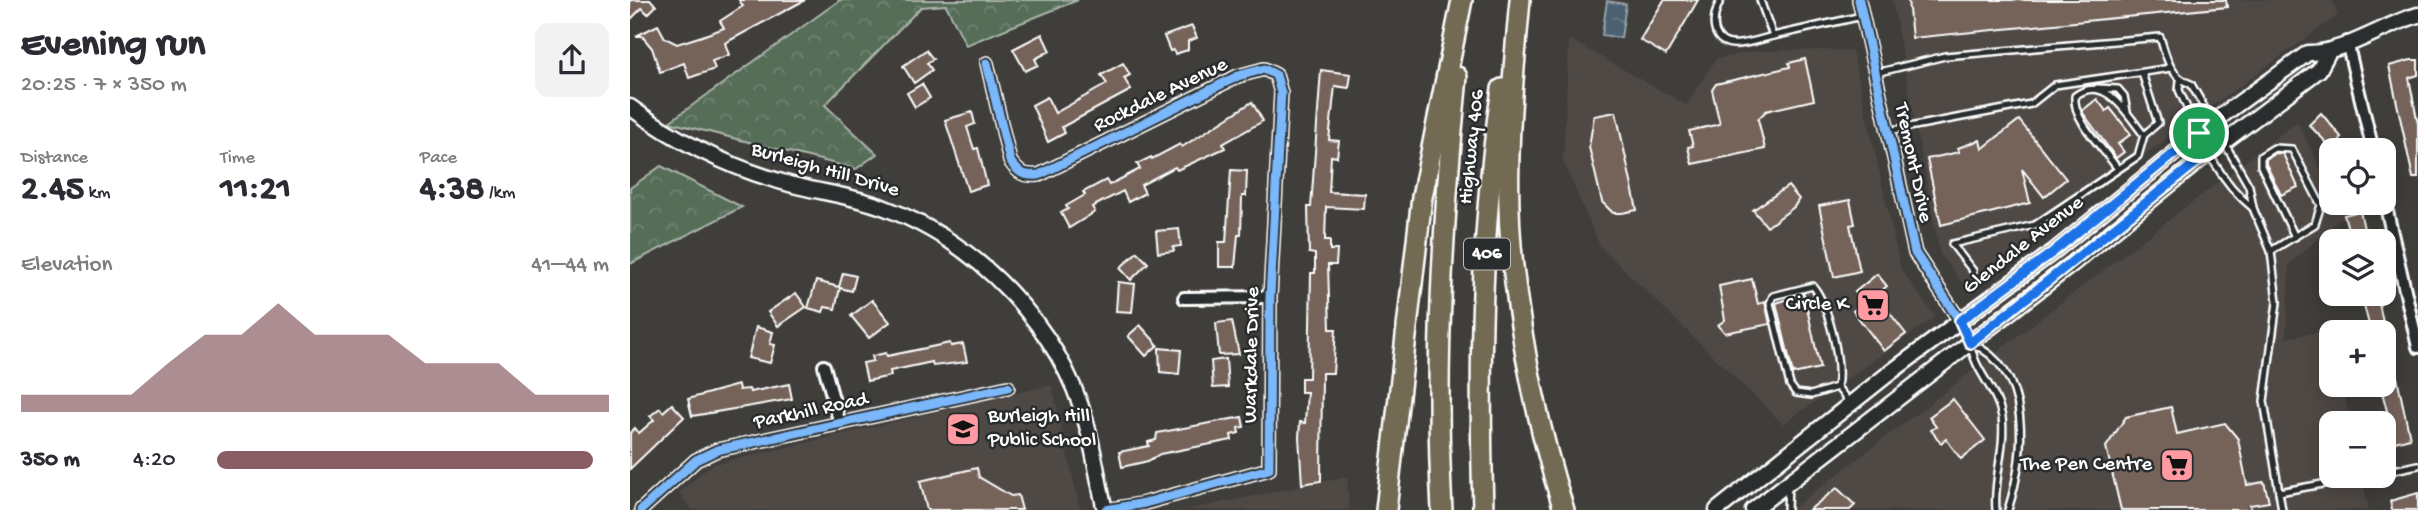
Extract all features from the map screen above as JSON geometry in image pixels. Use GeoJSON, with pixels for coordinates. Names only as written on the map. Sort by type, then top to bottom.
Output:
{"type":"FeatureCollection","features":[{"type":"Feature","properties":{"kind":"highway"},"geometry":{"type":"LineString","coordinates":[[1386,510],[1422,197],[1465,0]]}},
{"type":"Feature","properties":{"kind":"highway","name":"Highway 406"},"geometry":{"type":"LineString","coordinates":[[1441,510],[1440,382],[1446,193],[1465,0]]}},
{"type":"Feature","properties":{"kind":"highway"},"geometry":{"type":"LineString","coordinates":[[1518,0],[1509,157],[1513,264],[1544,447],[1564,510]]}},
{"type":"Feature","properties":{"kind":"highway","name":"Highway 406"},"geometry":{"type":"LineString","coordinates":[[1483,510],[1479,370],[1494,136],[1518,0]]}},
{"type":"Feature","properties":{"kind":"main road","name":"Glendale Avenue"},"geometry":{"type":"LineString","coordinates":[[1717,510],[1850,404],[2053,252],[2213,122],[2308,53],[2328,53],[2347,42],[2418,15]]}},
{"type":"Feature","properties":{"kind":"main road","name":"Glendale Avenue"},"geometry":{"type":"LineString","coordinates":[[1753,510],[1970,343],[2208,153],[2319,70],[2328,53]]}},
{"type":"Feature","properties":{"kind":"main road","name":"Burleigh Hill Drive"},"geometry":{"type":"LineString","coordinates":[[630,107],[682,142],[730,165],[782,183],[884,207],[948,240],[982,264],[1009,291],[1049,343],[1072,384],[1086,422],[1105,510]]}},
{"type":"Feature","properties":{"kind":"main road"},"geometry":{"type":"LineString","coordinates":[[1960,321],[1970,343]]}},
{"type":"Feature","properties":{"kind":"street","name":"Tremont Drive"},"geometry":{"type":"LineString","coordinates":[[1858,0],[1915,253],[1960,321]]}},
{"type":"Feature","properties":{"kind":"street"},"geometry":{"type":"LineString","coordinates":[[2347,42],[2369,138]]}},
{"type":"Feature","properties":{"kind":"street","name":"Rockdale Avenue"},"geometry":{"type":"LineString","coordinates":[[987,63],[1010,161],[1018,173],[1039,175],[1238,76],[1264,69],[1276,75]]}},
{"type":"Feature","properties":{"kind":"street","name":"Warkdale Drive"},"geometry":{"type":"LineString","coordinates":[[1105,510],[1145,503],[1269,469],[1270,297],[1281,93],[1276,75]]}},
{"type":"Feature","properties":{"kind":"street"},"geometry":{"type":"LineString","coordinates":[[2388,215],[2418,347]]}},
{"type":"Feature","properties":{"kind":"street"},"geometry":{"type":"LineString","coordinates":[[1184,298],[1270,297]]}},
{"type":"Feature","properties":{"kind":"street"},"geometry":{"type":"LineString","coordinates":[[824,366],[840,424]]}},
{"type":"Feature","properties":{"kind":"street","name":"Parkhill Road"},"geometry":{"type":"LineString","coordinates":[[641,510],[695,460],[717,450],[1008,387]]}},
{"type":"Feature","properties":{"kind":"lane"},"geometry":{"type":"LineString","coordinates":[[1721,0],[1713,14],[1713,31],[1721,40],[1736,45],[1862,16]]}},
{"type":"Feature","properties":{"kind":"lane"},"geometry":{"type":"LineString","coordinates":[[1760,0],[1773,36]]}},
{"type":"Feature","properties":{"kind":"lane"},"geometry":{"type":"LineString","coordinates":[[1875,73],[1945,56],[2160,37],[2171,68],[2180,81],[2190,84],[2249,186],[2253,208],[2271,251],[2277,302],[2264,401],[2282,510]]}},
{"type":"Feature","properties":{"kind":"lane"},"geometry":{"type":"LineString","coordinates":[[1888,131],[2031,104],[2055,85],[2171,68]]}},
{"type":"Feature","properties":{"kind":"lane"},"geometry":{"type":"LineString","coordinates":[[1973,271],[1952,244],[2035,225],[2138,156],[2144,135],[2158,123],[2142,73]]}},
{"type":"Feature","properties":{"kind":"lane"},"geometry":{"type":"LineString","coordinates":[[2180,81],[2179,90],[2208,153],[2237,195],[2253,208]]}},
{"type":"Feature","properties":{"kind":"lane"},"geometry":{"type":"LineString","coordinates":[[2097,88],[2117,102],[2144,135]]}},
{"type":"Feature","properties":{"kind":"lane"},"geometry":{"type":"LineString","coordinates":[[2119,169],[2074,106],[2075,96],[2085,89],[2118,89],[2124,96],[2128,115]]}},
{"type":"Feature","properties":{"kind":"lane"},"geometry":{"type":"LineString","coordinates":[[2271,251],[2295,237],[2315,223],[2321,205],[2292,149],[2274,148],[2261,156],[2261,166],[2295,237]]}},
{"type":"Feature","properties":{"kind":"lane"},"geometry":{"type":"LineString","coordinates":[[1837,387],[1811,395],[1796,393],[1790,385],[1770,303],[1773,296],[1813,286],[1822,297],[1840,371],[1837,387],[1850,404]]}},
{"type":"Feature","properties":{"kind":"lane"},"geometry":{"type":"LineString","coordinates":[[1996,510],[2001,415],[1990,385],[1972,361],[1970,343],[1987,350],[2006,374],[2020,408],[2021,429],[2008,510]]}},
{"type":"Feature","properties":{"kind":"lane"},"geometry":{"type":"LineString","coordinates":[[2396,469],[2418,464]]}},
{"type":"Feature","properties":{"kind":"lane"},"geometry":{"type":"LineString","coordinates":[[1787,510],[1788,482]]}},
{"type":"Feature","properties":{"kind":"lane"},"geometry":{"type":"LineString","coordinates":[[2279,492],[2319,485]]}},
{"type":"Feature","properties":{"kind":"shaded area"},"geometry":{"type":"Polygon","coordinates":[[[1892,0],[2332,0],[2338,15],[2058,217],[1967,289],[1940,254],[1892,0]]]}},
{"type":"Feature","properties":{"kind":"shaded area"},"geometry":{"type":"Polygon","coordinates":[[[1569,39],[1686,105],[1716,59],[1757,51],[1852,50],[1901,270],[1935,317],[1783,424],[1600,246],[1563,161],[1569,39]]]}},
{"type":"Feature","properties":{"kind":"shaded area"},"geometry":{"type":"Polygon","coordinates":[[[2297,122],[2319,165],[2319,215],[2345,215],[2329,229],[2319,229],[2319,238],[2289,264],[2286,338],[2319,332],[2319,397],[2345,397],[2347,411],[2319,411],[2319,488],[2364,488],[2369,510],[1791,510],[2297,122]]]}},
{"type":"Feature","properties":{"kind":"shaded area","name":"Burleigh Hill Public School"},"geometry":{"type":"Polygon","coordinates":[[[1052,385],[1080,510],[692,510],[679,492],[711,465],[1052,385]]]}},
{"type":"Feature","properties":{"kind":"shaded area"},"geometry":{"type":"Polygon","coordinates":[[[1347,477],[1349,510],[1185,510],[1347,477]]]}},
{"type":"Feature","properties":{"kind":"green space"},"geometry":{"type":"Polygon","coordinates":[[[840,0],[1078,0],[966,45],[946,5],[921,7],[825,105],[877,154],[856,169],[669,122],[840,0]]]}},
{"type":"Feature","properties":{"kind":"green space"},"geometry":{"type":"Polygon","coordinates":[[[661,166],[742,207],[630,264],[630,188],[661,166]]]}},
{"type":"Feature","properties":{"kind":"water"},"geometry":{"type":"Polygon","coordinates":[[[1607,1],[1626,4],[1621,38],[1602,35],[1607,1]]]}},
{"type":"Feature","properties":{"kind":"building"},"geometry":{"type":"Polygon","coordinates":[[[630,0],[651,0],[656,6],[648,14],[642,8],[630,20],[630,0]]]}},
{"type":"Feature","properties":{"kind":"building"},"geometry":{"type":"Polygon","coordinates":[[[739,0],[805,0],[725,43],[729,55],[712,61],[715,69],[689,78],[684,63],[660,72],[652,48],[642,36],[636,36],[658,25],[665,38],[677,44],[702,36],[724,28],[720,21],[743,6],[739,0]]]}},
{"type":"Feature","properties":{"kind":"building"},"geometry":{"type":"Polygon","coordinates":[[[1664,0],[1698,0],[1666,55],[1640,40],[1664,0]]]}},
{"type":"Feature","properties":{"kind":"building"},"geometry":{"type":"Polygon","coordinates":[[[1908,0],[2226,0],[2227,7],[1912,38],[1908,0]]]}},
{"type":"Feature","properties":{"kind":"building"},"geometry":{"type":"Polygon","coordinates":[[[1192,26],[1197,38],[1188,41],[1188,50],[1175,54],[1173,50],[1170,51],[1164,36],[1192,26]]]}},
{"type":"Feature","properties":{"kind":"building"},"geometry":{"type":"Polygon","coordinates":[[[1042,34],[1050,51],[1035,59],[1038,65],[1025,71],[1013,49],[1042,34]]]}},
{"type":"Feature","properties":{"kind":"building"},"geometry":{"type":"Polygon","coordinates":[[[926,50],[933,59],[927,63],[932,70],[914,83],[903,66],[926,50]]]}},
{"type":"Feature","properties":{"kind":"building"},"geometry":{"type":"Polygon","coordinates":[[[1805,59],[1814,100],[1766,111],[1758,119],[1765,149],[1692,164],[1688,147],[1693,146],[1689,131],[1720,124],[1712,90],[1716,84],[1790,67],[1789,63],[1805,59]]]}},
{"type":"Feature","properties":{"kind":"building"},"geometry":{"type":"Polygon","coordinates":[[[2418,60],[2418,75],[2409,78],[2418,124],[2418,178],[2413,178],[2389,66],[2418,60]]]}},
{"type":"Feature","properties":{"kind":"building"},"geometry":{"type":"Polygon","coordinates":[[[1123,63],[1130,75],[1124,78],[1131,90],[1062,127],[1065,133],[1048,142],[1032,105],[1047,97],[1055,113],[1107,84],[1101,75],[1123,63]]]}},
{"type":"Feature","properties":{"kind":"building"},"geometry":{"type":"Polygon","coordinates":[[[1321,70],[1351,74],[1349,88],[1335,86],[1329,140],[1339,141],[1337,157],[1331,156],[1329,192],[1365,194],[1364,209],[1326,207],[1325,240],[1330,240],[1330,250],[1337,250],[1336,265],[1328,265],[1330,329],[1336,329],[1333,373],[1322,373],[1321,481],[1302,484],[1299,437],[1300,422],[1305,423],[1307,392],[1301,392],[1301,378],[1309,378],[1311,273],[1315,273],[1315,254],[1309,253],[1308,207],[1311,207],[1321,70]]]}},
{"type":"Feature","properties":{"kind":"building"},"geometry":{"type":"Polygon","coordinates":[[[922,84],[930,98],[915,107],[907,93],[922,84]]]}},
{"type":"Feature","properties":{"kind":"building"},"geometry":{"type":"Polygon","coordinates":[[[2097,99],[2106,111],[2110,108],[2131,134],[2118,144],[2124,152],[2116,158],[2083,113],[2083,110],[2097,99]]]}},
{"type":"Feature","properties":{"kind":"building"},"geometry":{"type":"Polygon","coordinates":[[[1252,102],[1263,121],[1223,144],[1225,148],[1177,170],[1175,167],[1141,185],[1145,193],[1128,202],[1123,191],[1092,207],[1095,212],[1069,228],[1061,213],[1068,209],[1066,206],[1085,195],[1083,192],[1106,180],[1109,185],[1140,169],[1137,164],[1180,144],[1182,147],[1252,102]]]}},
{"type":"Feature","properties":{"kind":"building"},"geometry":{"type":"Polygon","coordinates":[[[972,112],[975,124],[967,127],[974,149],[978,148],[987,185],[968,191],[945,120],[972,112]]]}},
{"type":"Feature","properties":{"kind":"building"},"geometry":{"type":"Polygon","coordinates":[[[1616,112],[1637,210],[1622,213],[1613,213],[1602,202],[1589,147],[1594,116],[1616,112]]]}},
{"type":"Feature","properties":{"kind":"building"},"geometry":{"type":"Polygon","coordinates":[[[2321,113],[2342,138],[2322,138],[2309,125],[2321,113]]]}},
{"type":"Feature","properties":{"kind":"building"},"geometry":{"type":"Polygon","coordinates":[[[2019,120],[2066,179],[2044,197],[2022,169],[2030,203],[1941,225],[1927,159],[1959,152],[1958,148],[1980,140],[1982,149],[2019,120]]]}},
{"type":"Feature","properties":{"kind":"building"},"geometry":{"type":"Polygon","coordinates":[[[2276,153],[2283,154],[2298,187],[2281,195],[2266,164],[2266,159],[2276,153]]]}},
{"type":"Feature","properties":{"kind":"building"},"geometry":{"type":"Polygon","coordinates":[[[1231,170],[1247,171],[1246,196],[1242,196],[1241,235],[1238,235],[1235,267],[1219,267],[1219,242],[1226,242],[1231,170]]]}},
{"type":"Feature","properties":{"kind":"building"},"geometry":{"type":"Polygon","coordinates":[[[1788,186],[1799,199],[1794,207],[1767,227],[1753,210],[1788,186]]]}},
{"type":"Feature","properties":{"kind":"building"},"geometry":{"type":"Polygon","coordinates":[[[1850,200],[1855,224],[1850,225],[1860,271],[1834,277],[1819,206],[1850,200]]]}},
{"type":"Feature","properties":{"kind":"building"},"geometry":{"type":"Polygon","coordinates":[[[2344,215],[2361,215],[2364,229],[2348,229],[2344,215]]]}},
{"type":"Feature","properties":{"kind":"building"},"geometry":{"type":"Polygon","coordinates":[[[1179,229],[1181,246],[1173,247],[1174,251],[1158,253],[1156,231],[1179,229]]]}},
{"type":"Feature","properties":{"kind":"building"},"geometry":{"type":"Polygon","coordinates":[[[1137,252],[1148,263],[1131,280],[1120,268],[1137,252]]]}},
{"type":"Feature","properties":{"kind":"building"},"geometry":{"type":"Polygon","coordinates":[[[843,273],[856,276],[852,291],[840,288],[835,309],[825,307],[823,312],[808,308],[816,281],[839,287],[843,273]]]}},
{"type":"Feature","properties":{"kind":"building"},"geometry":{"type":"Polygon","coordinates":[[[1877,274],[1887,286],[1876,295],[1906,334],[1884,351],[1853,311],[1863,303],[1855,292],[1877,274]]]}},
{"type":"Feature","properties":{"kind":"building"},"geometry":{"type":"Polygon","coordinates":[[[1752,279],[1758,304],[1765,302],[1770,324],[1725,333],[1718,325],[1725,320],[1719,286],[1752,279]]]}},
{"type":"Feature","properties":{"kind":"building"},"geometry":{"type":"Polygon","coordinates":[[[1118,282],[1135,284],[1132,312],[1116,311],[1118,282]]]}},
{"type":"Feature","properties":{"kind":"building"},"geometry":{"type":"Polygon","coordinates":[[[796,293],[806,307],[778,326],[768,312],[796,293]]]}},
{"type":"Feature","properties":{"kind":"building"},"geometry":{"type":"Polygon","coordinates":[[[1804,294],[1820,368],[1793,374],[1776,303],[1804,294]]]}},
{"type":"Feature","properties":{"kind":"building"},"geometry":{"type":"Polygon","coordinates":[[[872,300],[890,322],[869,338],[851,316],[872,300]]]}},
{"type":"Feature","properties":{"kind":"building"},"geometry":{"type":"Polygon","coordinates":[[[2364,306],[2380,306],[2382,320],[2368,320],[2364,306]]]}},
{"type":"Feature","properties":{"kind":"building"},"geometry":{"type":"Polygon","coordinates":[[[1232,321],[1239,354],[1219,355],[1216,323],[1232,321]]]}},
{"type":"Feature","properties":{"kind":"building"},"geometry":{"type":"Polygon","coordinates":[[[1140,325],[1158,345],[1146,356],[1128,336],[1140,325]]]}},
{"type":"Feature","properties":{"kind":"building"},"geometry":{"type":"Polygon","coordinates":[[[756,327],[773,332],[770,344],[775,345],[770,363],[748,358],[756,327]]]}},
{"type":"Feature","properties":{"kind":"building"},"geometry":{"type":"Polygon","coordinates":[[[950,343],[951,346],[963,344],[967,362],[933,366],[932,362],[890,371],[891,376],[867,381],[863,363],[873,361],[872,356],[886,353],[887,356],[950,343]]]}},
{"type":"Feature","properties":{"kind":"building"},"geometry":{"type":"Polygon","coordinates":[[[1159,348],[1181,350],[1179,374],[1160,372],[1159,348]]]}},
{"type":"Feature","properties":{"kind":"building"},"geometry":{"type":"Polygon","coordinates":[[[1226,359],[1228,387],[1213,388],[1211,361],[1226,359]]]}},
{"type":"Feature","properties":{"kind":"building"},"geometry":{"type":"Polygon","coordinates":[[[2396,373],[2410,438],[2396,442],[2396,411],[2387,411],[2383,397],[2396,397],[2396,373]]]}},
{"type":"Feature","properties":{"kind":"building"},"geometry":{"type":"Polygon","coordinates":[[[789,384],[792,399],[692,416],[688,399],[738,385],[739,390],[749,389],[750,392],[789,384]]]}},
{"type":"Feature","properties":{"kind":"building"},"geometry":{"type":"Polygon","coordinates":[[[1953,399],[1985,440],[1961,459],[1946,439],[1941,443],[1931,430],[1936,427],[1929,417],[1953,399]]]}},
{"type":"Feature","properties":{"kind":"building"},"geometry":{"type":"Polygon","coordinates":[[[672,404],[684,417],[630,469],[630,433],[635,428],[639,433],[654,420],[650,416],[660,408],[663,412],[672,404]]]}},
{"type":"Feature","properties":{"kind":"building","name":"The Pen Centre"},"geometry":{"type":"Polygon","coordinates":[[[2171,407],[2177,434],[2225,423],[2238,439],[2247,485],[2264,482],[2269,502],[2250,505],[2251,510],[2121,510],[2106,447],[2126,417],[2171,407]]]}},
{"type":"Feature","properties":{"kind":"building"},"geometry":{"type":"Polygon","coordinates":[[[1242,417],[1244,427],[1238,428],[1239,433],[1231,435],[1232,440],[1160,454],[1148,461],[1122,467],[1119,452],[1149,446],[1148,442],[1156,440],[1157,433],[1242,417]]]}},
{"type":"Feature","properties":{"kind":"building"},"geometry":{"type":"Polygon","coordinates":[[[977,468],[979,477],[1011,496],[1018,495],[1022,510],[927,510],[920,481],[977,468]]]}},
{"type":"Feature","properties":{"kind":"building"},"geometry":{"type":"Polygon","coordinates":[[[1837,488],[1855,505],[1850,510],[1809,510],[1837,488]]]}},
{"type":"Feature","properties":{"kind":"building"},"geometry":{"type":"Polygon","coordinates":[[[2418,493],[2418,510],[2392,510],[2390,501],[2418,493]]]}},
{"type":"Feature","properties":{"kind":"cycle path"},"geometry":{"type":"LineString","coordinates":[[1859,0],[1915,253],[1960,321]]}},
{"type":"Feature","properties":{"kind":"cycle path"},"geometry":{"type":"LineString","coordinates":[[987,63],[1010,161],[1019,171],[1029,175],[1039,175],[1238,76],[1264,69],[1276,75],[1281,93],[1270,297],[1269,469],[1145,503],[1106,510]]}},
{"type":"Feature","properties":{"kind":"cycle path"},"geometry":{"type":"LineString","coordinates":[[641,510],[696,460],[717,450],[1008,387]]}},
{"type":"Feature","properties":{"kind":"place","name":"Circle K"},"geometry":{"type":"Point","coordinates":[1873,305]}},
{"type":"Feature","properties":{"kind":"place","name":"Burleigh Hill Public School"},"geometry":{"type":"Point","coordinates":[963,429]}},
{"type":"Feature","properties":{"kind":"place","name":"The Pen Centre"},"geometry":{"type":"Point","coordinates":[2177,465]}},
{"type":"Feature","properties":{"kind":"route"},"geometry":{"type":"LineString","coordinates":[[2199,133],[2208,153],[1970,343],[1960,321],[2053,252],[2199,133]]}}]}
